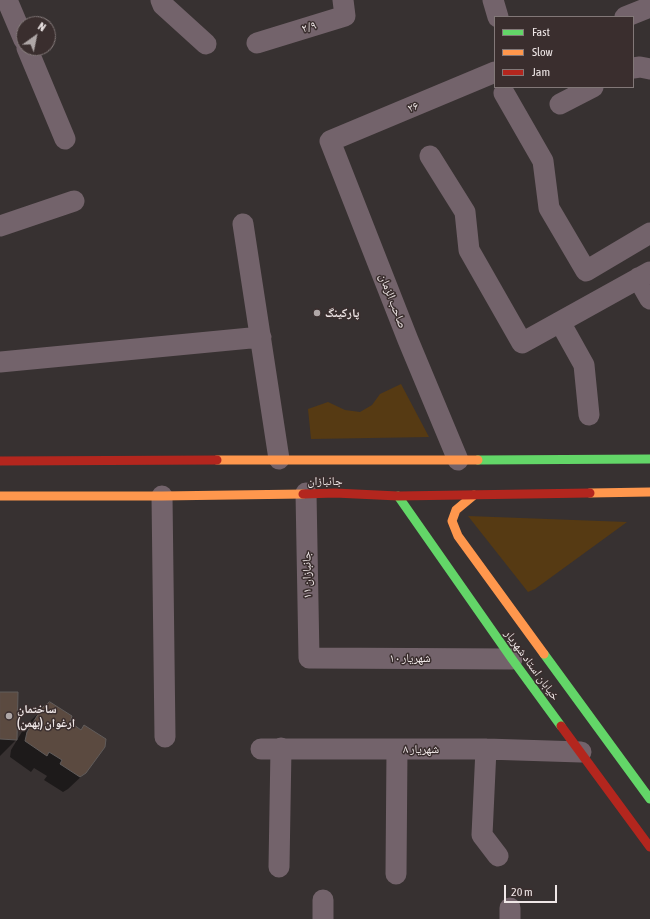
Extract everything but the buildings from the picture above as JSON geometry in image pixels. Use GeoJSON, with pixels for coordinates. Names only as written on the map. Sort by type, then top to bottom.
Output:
{"type":"FeatureCollection","features":[{"type":"Feature","properties":{"kind":"street"},"geometry":{"type":"LineString","coordinates":[[7,0],[16,21]]}},
{"type":"Feature","properties":{"kind":"street"},"geometry":{"type":"LineString","coordinates":[[161,0],[163,5],[206,44]]}},
{"type":"Feature","properties":{"kind":"street","name":"۲/۹"},"geometry":{"type":"LineString","coordinates":[[257,43],[345,16],[343,0]]}},
{"type":"Feature","properties":{"kind":"street"},"geometry":{"type":"LineString","coordinates":[[493,0],[498,16]]}},
{"type":"Feature","properties":{"kind":"street"},"geometry":{"type":"LineString","coordinates":[[628,16],[650,7]]}},
{"type":"Feature","properties":{"kind":"street"},"geometry":{"type":"LineString","coordinates":[[30,56],[65,138]]}},
{"type":"Feature","properties":{"kind":"street"},"geometry":{"type":"LineString","coordinates":[[634,68],[640,67],[650,69]]}},
{"type":"Feature","properties":{"kind":"street","name":"۲۶"},"geometry":{"type":"LineString","coordinates":[[330,141],[494,72]]}},
{"type":"Feature","properties":{"kind":"street"},"geometry":{"type":"LineString","coordinates":[[560,104],[592,88]]}},
{"type":"Feature","properties":{"kind":"street"},"geometry":{"type":"LineString","coordinates":[[504,93],[543,161],[548,208],[586,271],[650,233]]}},
{"type":"Feature","properties":{"kind":"street","name":"صاحب الزمان"},"geometry":{"type":"LineString","coordinates":[[330,141],[408,340],[458,460]]}},
{"type":"Feature","properties":{"kind":"street"},"geometry":{"type":"LineString","coordinates":[[430,156],[465,212],[469,250],[522,343],[644,275],[650,299]]}},
{"type":"Feature","properties":{"kind":"street"},"geometry":{"type":"LineString","coordinates":[[0,226],[74,201]]}},
{"type":"Feature","properties":{"kind":"street"},"geometry":{"type":"LineString","coordinates":[[243,224],[279,459]]}},
{"type":"Feature","properties":{"kind":"street"},"geometry":{"type":"LineString","coordinates":[[560,322],[584,365],[589,415]]}},
{"type":"Feature","properties":{"kind":"street"},"geometry":{"type":"LineString","coordinates":[[0,362],[261,337]]}},
{"type":"Feature","properties":{"kind":"street","name":"جانبازان"},"geometry":{"type":"LineString","coordinates":[[0,461],[650,459]]}},
{"type":"Feature","properties":{"kind":"street","name":"جانبازان"},"geometry":{"type":"LineString","coordinates":[[0,496],[162,496],[335,493],[398,496],[650,492]]}},
{"type":"Feature","properties":{"kind":"street","name":"۱۱ جانبازان"},"geometry":{"type":"LineString","coordinates":[[306,493],[309,658]]}},
{"type":"Feature","properties":{"kind":"street","name":"خیابان استاد شهریار"},"geometry":{"type":"LineString","coordinates":[[474,495],[456,510],[452,521],[458,536],[650,799]]}},
{"type":"Feature","properties":{"kind":"street"},"geometry":{"type":"LineString","coordinates":[[162,496],[165,736]]}},
{"type":"Feature","properties":{"kind":"street","name":"خیابان استاد شهریار"},"geometry":{"type":"LineString","coordinates":[[398,496],[512,659],[650,847]]}},
{"type":"Feature","properties":{"kind":"street","name":"شهریار ۱۰"},"geometry":{"type":"LineString","coordinates":[[309,658],[512,659]]}},
{"type":"Feature","properties":{"kind":"street"},"geometry":{"type":"LineString","coordinates":[[279,867],[281,748]]}},
{"type":"Feature","properties":{"kind":"street","name":"شهریار ۸"},"geometry":{"type":"LineString","coordinates":[[261,749],[486,749],[581,752]]}},
{"type":"Feature","properties":{"kind":"street"},"geometry":{"type":"LineString","coordinates":[[396,874],[397,749]]}},
{"type":"Feature","properties":{"kind":"street"},"geometry":{"type":"LineString","coordinates":[[486,749],[482,835],[498,856]]}},
{"type":"Feature","properties":{"kind":"shaded area"},"geometry":{"type":"Polygon","coordinates":[[[401,384],[429,437],[311,439],[308,409],[328,402],[345,410],[360,412],[372,405],[380,394],[401,384]]]}},
{"type":"Feature","properties":{"kind":"shaded area"},"geometry":{"type":"Polygon","coordinates":[[[468,516],[627,522],[535,589],[528,592],[468,516]]]}},
{"type":"Feature","properties":{"kind":"traffic: fast"},"geometry":{"type":"LineString","coordinates":[[478,460],[650,459]]}},
{"type":"Feature","properties":{"kind":"traffic: fast"},"geometry":{"type":"LineString","coordinates":[[398,496],[512,659],[561,726]]}},
{"type":"Feature","properties":{"kind":"traffic: fast"},"geometry":{"type":"LineString","coordinates":[[544,654],[650,799]]}},
{"type":"Feature","properties":{"kind":"traffic: slow"},"geometry":{"type":"LineString","coordinates":[[217,460],[478,460]]}},
{"type":"Feature","properties":{"kind":"traffic: slow"},"geometry":{"type":"LineString","coordinates":[[590,493],[650,492]]}},
{"type":"Feature","properties":{"kind":"traffic: slow"},"geometry":{"type":"LineString","coordinates":[[0,496],[303,494]]}},
{"type":"Feature","properties":{"kind":"traffic: slow"},"geometry":{"type":"LineString","coordinates":[[474,495],[456,510],[452,521],[458,536],[544,654]]}},
{"type":"Feature","properties":{"kind":"traffic: jam"},"geometry":{"type":"LineString","coordinates":[[0,461],[217,460]]}},
{"type":"Feature","properties":{"kind":"traffic: jam"},"geometry":{"type":"LineString","coordinates":[[303,494],[335,493],[398,496],[590,493]]}},
{"type":"Feature","properties":{"kind":"traffic: jam"},"geometry":{"type":"LineString","coordinates":[[561,726],[650,847]]}},
{"type":"Feature","properties":{"kind":"place","name":"پارکینگ"},"geometry":{"type":"Point","coordinates":[317,313]}},
{"type":"Feature","properties":{"kind":"place","name":"ساختمان ارغوان (بهمن)"},"geometry":{"type":"Point","coordinates":[9,716]}}]}
